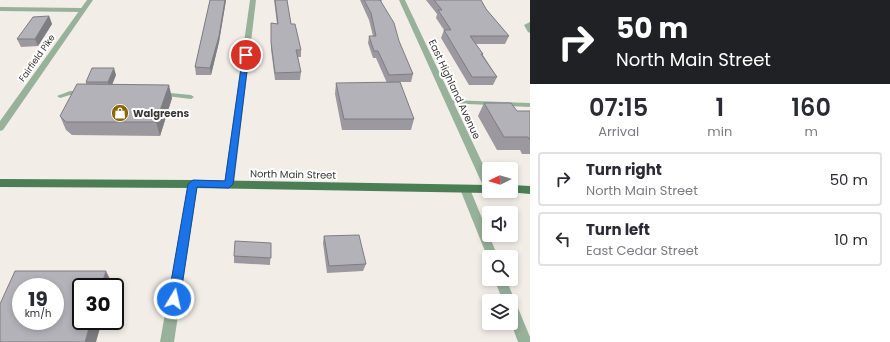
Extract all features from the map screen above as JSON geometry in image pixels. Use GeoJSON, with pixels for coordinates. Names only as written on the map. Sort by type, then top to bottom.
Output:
{"type":"FeatureCollection","features":[{"type":"Feature","properties":{"kind":"main road","name":"North Main Street"},"geometry":{"type":"LineString","coordinates":[[0,183],[229,184],[482,188]]}},
{"type":"Feature","properties":{"kind":"main road"},"geometry":{"type":"LineString","coordinates":[[518,189],[530,190]]}},
{"type":"Feature","properties":{"kind":"street","name":"Fairfield Pike"},"geometry":{"type":"LineString","coordinates":[[0,128],[90,0]]}},
{"type":"Feature","properties":{"kind":"street"},"geometry":{"type":"LineString","coordinates":[[229,184],[253,0]]}},
{"type":"Feature","properties":{"kind":"street","name":"East Highland Avenue"},"geometry":{"type":"LineString","coordinates":[[402,0],[482,173]]}},
{"type":"Feature","properties":{"kind":"street"},"geometry":{"type":"LineString","coordinates":[[0,9],[82,10]]}},
{"type":"Feature","properties":{"kind":"street"},"geometry":{"type":"LineString","coordinates":[[167,342],[193,184]]}},
{"type":"Feature","properties":{"kind":"street"},"geometry":{"type":"LineString","coordinates":[[465,189],[489,250]]}},
{"type":"Feature","properties":{"kind":"street"},"geometry":{"type":"LineString","coordinates":[[518,324],[525,342]]}},
{"type":"Feature","properties":{"kind":"lane"},"geometry":{"type":"LineString","coordinates":[[530,24],[526,25],[530,31]]}},
{"type":"Feature","properties":{"kind":"lane"},"geometry":{"type":"LineString","coordinates":[[60,96],[70,93],[93,93]]}},
{"type":"Feature","properties":{"kind":"lane"},"geometry":{"type":"LineString","coordinates":[[155,94],[191,97]]}},
{"type":"Feature","properties":{"kind":"lane"},"geometry":{"type":"LineString","coordinates":[[449,102],[530,105]]}},
{"type":"Feature","properties":{"kind":"building"},"geometry":{"type":"Polygon","coordinates":[[[210,0],[225,0],[219,36],[210,68],[195,67],[210,0]]]}},
{"type":"Feature","properties":{"kind":"building"},"geometry":{"type":"Polygon","coordinates":[[[275,0],[287,0],[291,24],[295,24],[301,50],[296,50],[301,72],[275,73],[271,42],[271,23],[278,24],[275,0]]]}},
{"type":"Feature","properties":{"kind":"building"},"geometry":{"type":"Polygon","coordinates":[[[364,0],[380,0],[394,23],[399,41],[413,74],[389,75],[378,51],[374,51],[369,36],[376,36],[371,13],[364,0]]]}},
{"type":"Feature","properties":{"kind":"building"},"geometry":{"type":"Polygon","coordinates":[[[434,0],[481,0],[486,9],[509,36],[470,36],[497,77],[472,77],[444,30],[451,30],[438,10],[442,10],[434,0]]]}},
{"type":"Feature","properties":{"kind":"building"},"geometry":{"type":"Polygon","coordinates":[[[49,16],[35,39],[17,39],[33,17],[49,16]]]}},
{"type":"Feature","properties":{"kind":"building"},"geometry":{"type":"Polygon","coordinates":[[[92,68],[114,68],[108,82],[86,82],[92,68]]]}},
{"type":"Feature","properties":{"kind":"building"},"geometry":{"type":"Polygon","coordinates":[[[400,82],[414,119],[344,119],[336,83],[400,82]]]}},
{"type":"Feature","properties":{"kind":"building"},"geometry":{"type":"Polygon","coordinates":[[[77,84],[169,85],[156,122],[66,122],[60,116],[77,84]]]}},
{"type":"Feature","properties":{"kind":"building"},"geometry":{"type":"Polygon","coordinates":[[[484,103],[511,103],[517,111],[530,111],[530,140],[528,137],[504,137],[484,103]]]}},
{"type":"Feature","properties":{"kind":"building"},"geometry":{"type":"Polygon","coordinates":[[[359,235],[366,264],[329,266],[324,236],[359,235]]]}},
{"type":"Feature","properties":{"kind":"building"},"geometry":{"type":"Polygon","coordinates":[[[235,241],[271,243],[271,258],[234,256],[235,241]]]}},
{"type":"Feature","properties":{"kind":"building"},"geometry":{"type":"Polygon","coordinates":[[[15,271],[106,271],[104,278],[72,278],[72,330],[88,330],[85,342],[0,342],[0,304],[15,271]]]}},
{"type":"Feature","properties":{"kind":"place","name":"Walgreens"},"geometry":{"type":"Point","coordinates":[120,113]}},
{"type":"Feature","properties":{"kind":"route"},"geometry":{"type":"LineString","coordinates":[[174,299],[193,184],[229,184],[246,55]]}}]}
